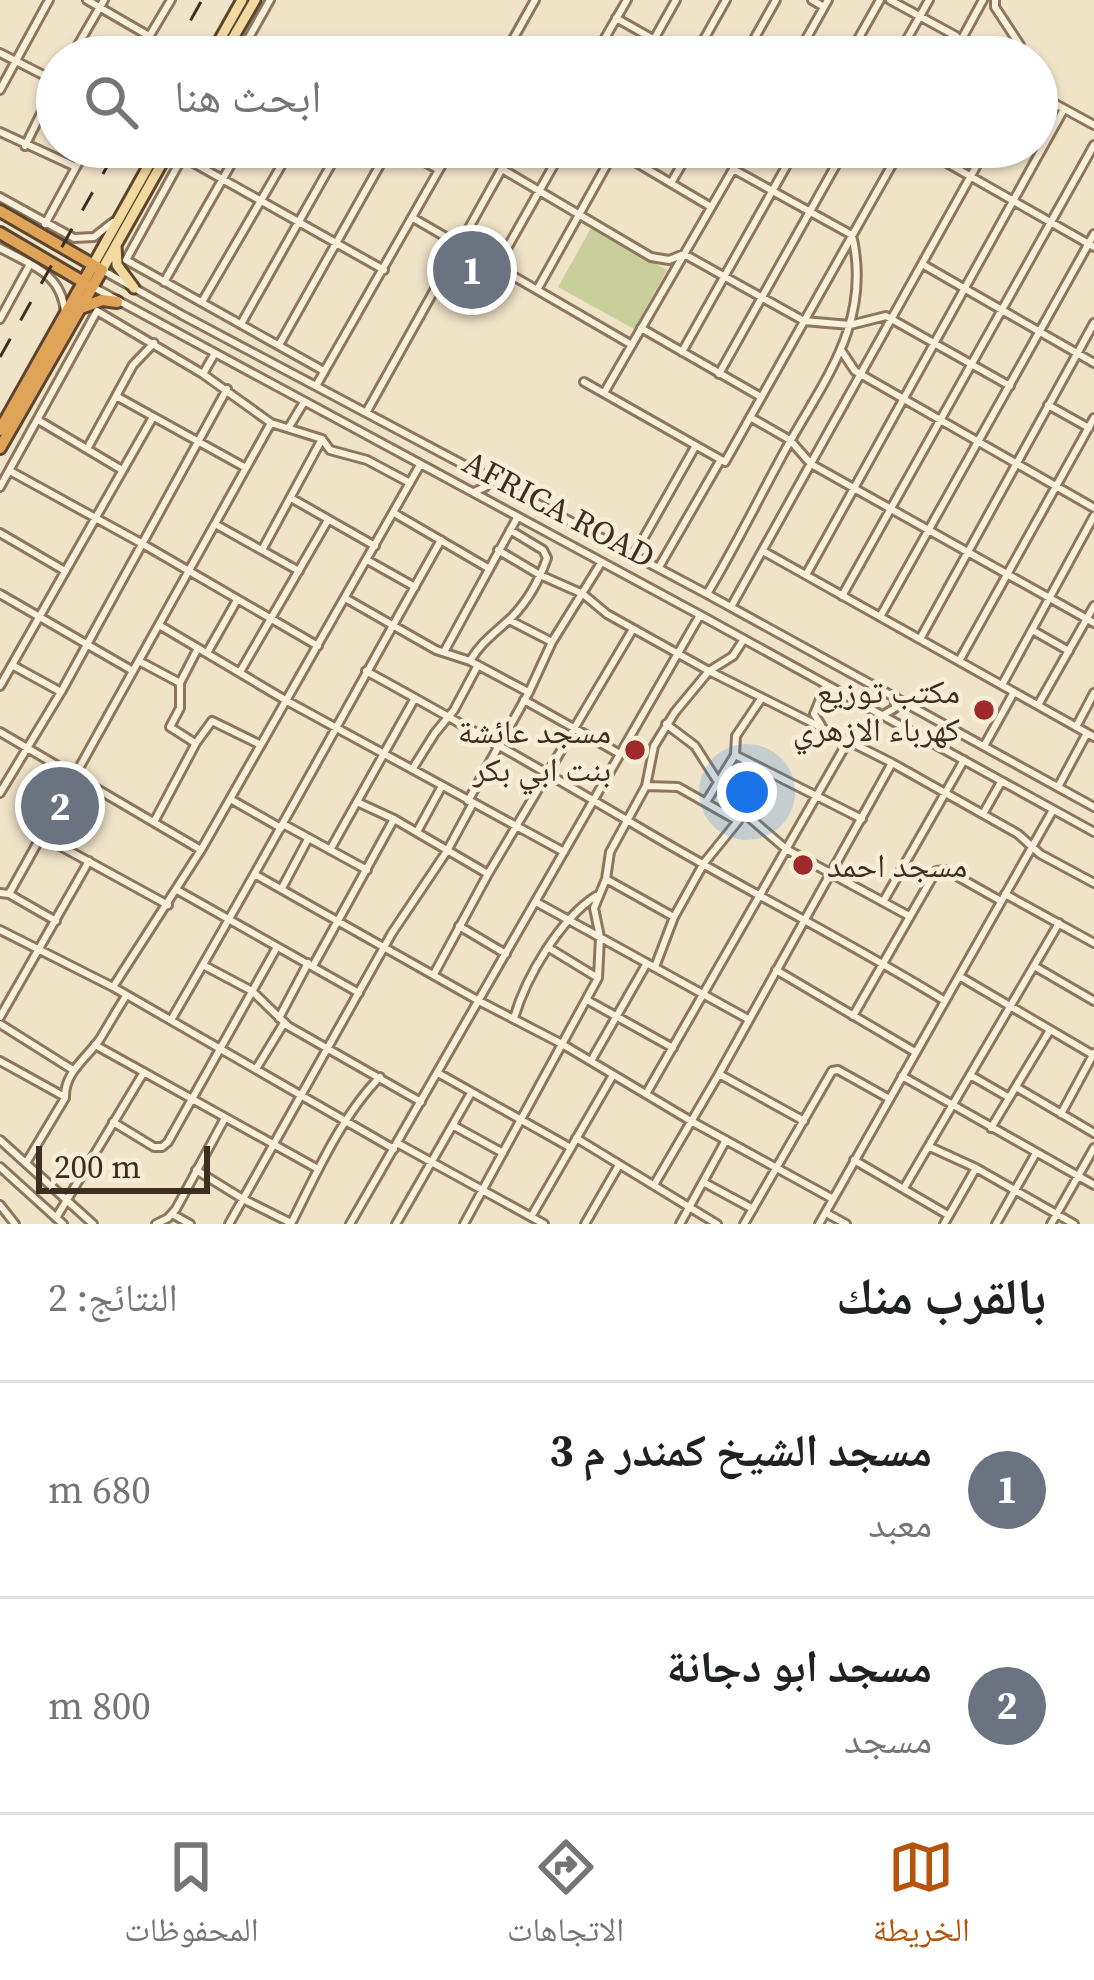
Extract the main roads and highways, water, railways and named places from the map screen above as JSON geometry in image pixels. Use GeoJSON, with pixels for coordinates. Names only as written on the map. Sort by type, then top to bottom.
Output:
{"type":"FeatureCollection","features":[{"type":"Feature","properties":{"kind":"highway","name":"AFRICA ROAD"},"geometry":{"type":"LineString","coordinates":[[0,212],[98,267]]}},
{"type":"Feature","properties":{"kind":"highway","name":"AFRICA ROAD"},"geometry":{"type":"LineString","coordinates":[[0,233],[25,257],[88,285]]}},
{"type":"Feature","properties":{"kind":"highway"},"geometry":{"type":"LineString","coordinates":[[0,448],[98,267]]}},
{"type":"Feature","properties":{"kind":"highway"},"geometry":{"type":"LineString","coordinates":[[0,430],[88,285]]}},
{"type":"Feature","properties":{"kind":"highway"},"geometry":{"type":"LineString","coordinates":[[78,310],[117,302]]}},
{"type":"Feature","properties":{"kind":"main road"},"geometry":{"type":"LineString","coordinates":[[222,36],[242,0]]}},
{"type":"Feature","properties":{"kind":"main road"},"geometry":{"type":"LineString","coordinates":[[234,36],[255,0]]}},
{"type":"Feature","properties":{"kind":"main road"},"geometry":{"type":"LineString","coordinates":[[98,267],[147,168]]}},
{"type":"Feature","properties":{"kind":"main road"},"geometry":{"type":"LineString","coordinates":[[98,267],[159,168]]}},
{"type":"Feature","properties":{"kind":"main road"},"geometry":{"type":"LineString","coordinates":[[117,242],[117,265],[134,288]]}},
{"type":"Feature","properties":{"kind":"railway"},"geometry":{"type":"LineString","coordinates":[[182,36],[202,0]]}},
{"type":"Feature","properties":{"kind":"railway"},"geometry":{"type":"LineString","coordinates":[[0,357],[106,168]]}},
{"type":"Feature","properties":{"kind":"place","name":"مسجد الشيخ كمندر م 3"},"geometry":{"type":"Point","coordinates":[472,270]}},
{"type":"Feature","properties":{"kind":"place","name":"مكتب توزيع كهرباء الازهري"},"geometry":{"type":"Point","coordinates":[984,710]}},
{"type":"Feature","properties":{"kind":"place","name":"مسجد عائشة بنت ابي بكر"},"geometry":{"type":"Point","coordinates":[635,750]}},
{"type":"Feature","properties":{"kind":"place","name":"مسجد ابو دجانة"},"geometry":{"type":"Point","coordinates":[60,806]}},
{"type":"Feature","properties":{"kind":"place","name":"مسجد احمد"},"geometry":{"type":"Point","coordinates":[803,865]}}]}
